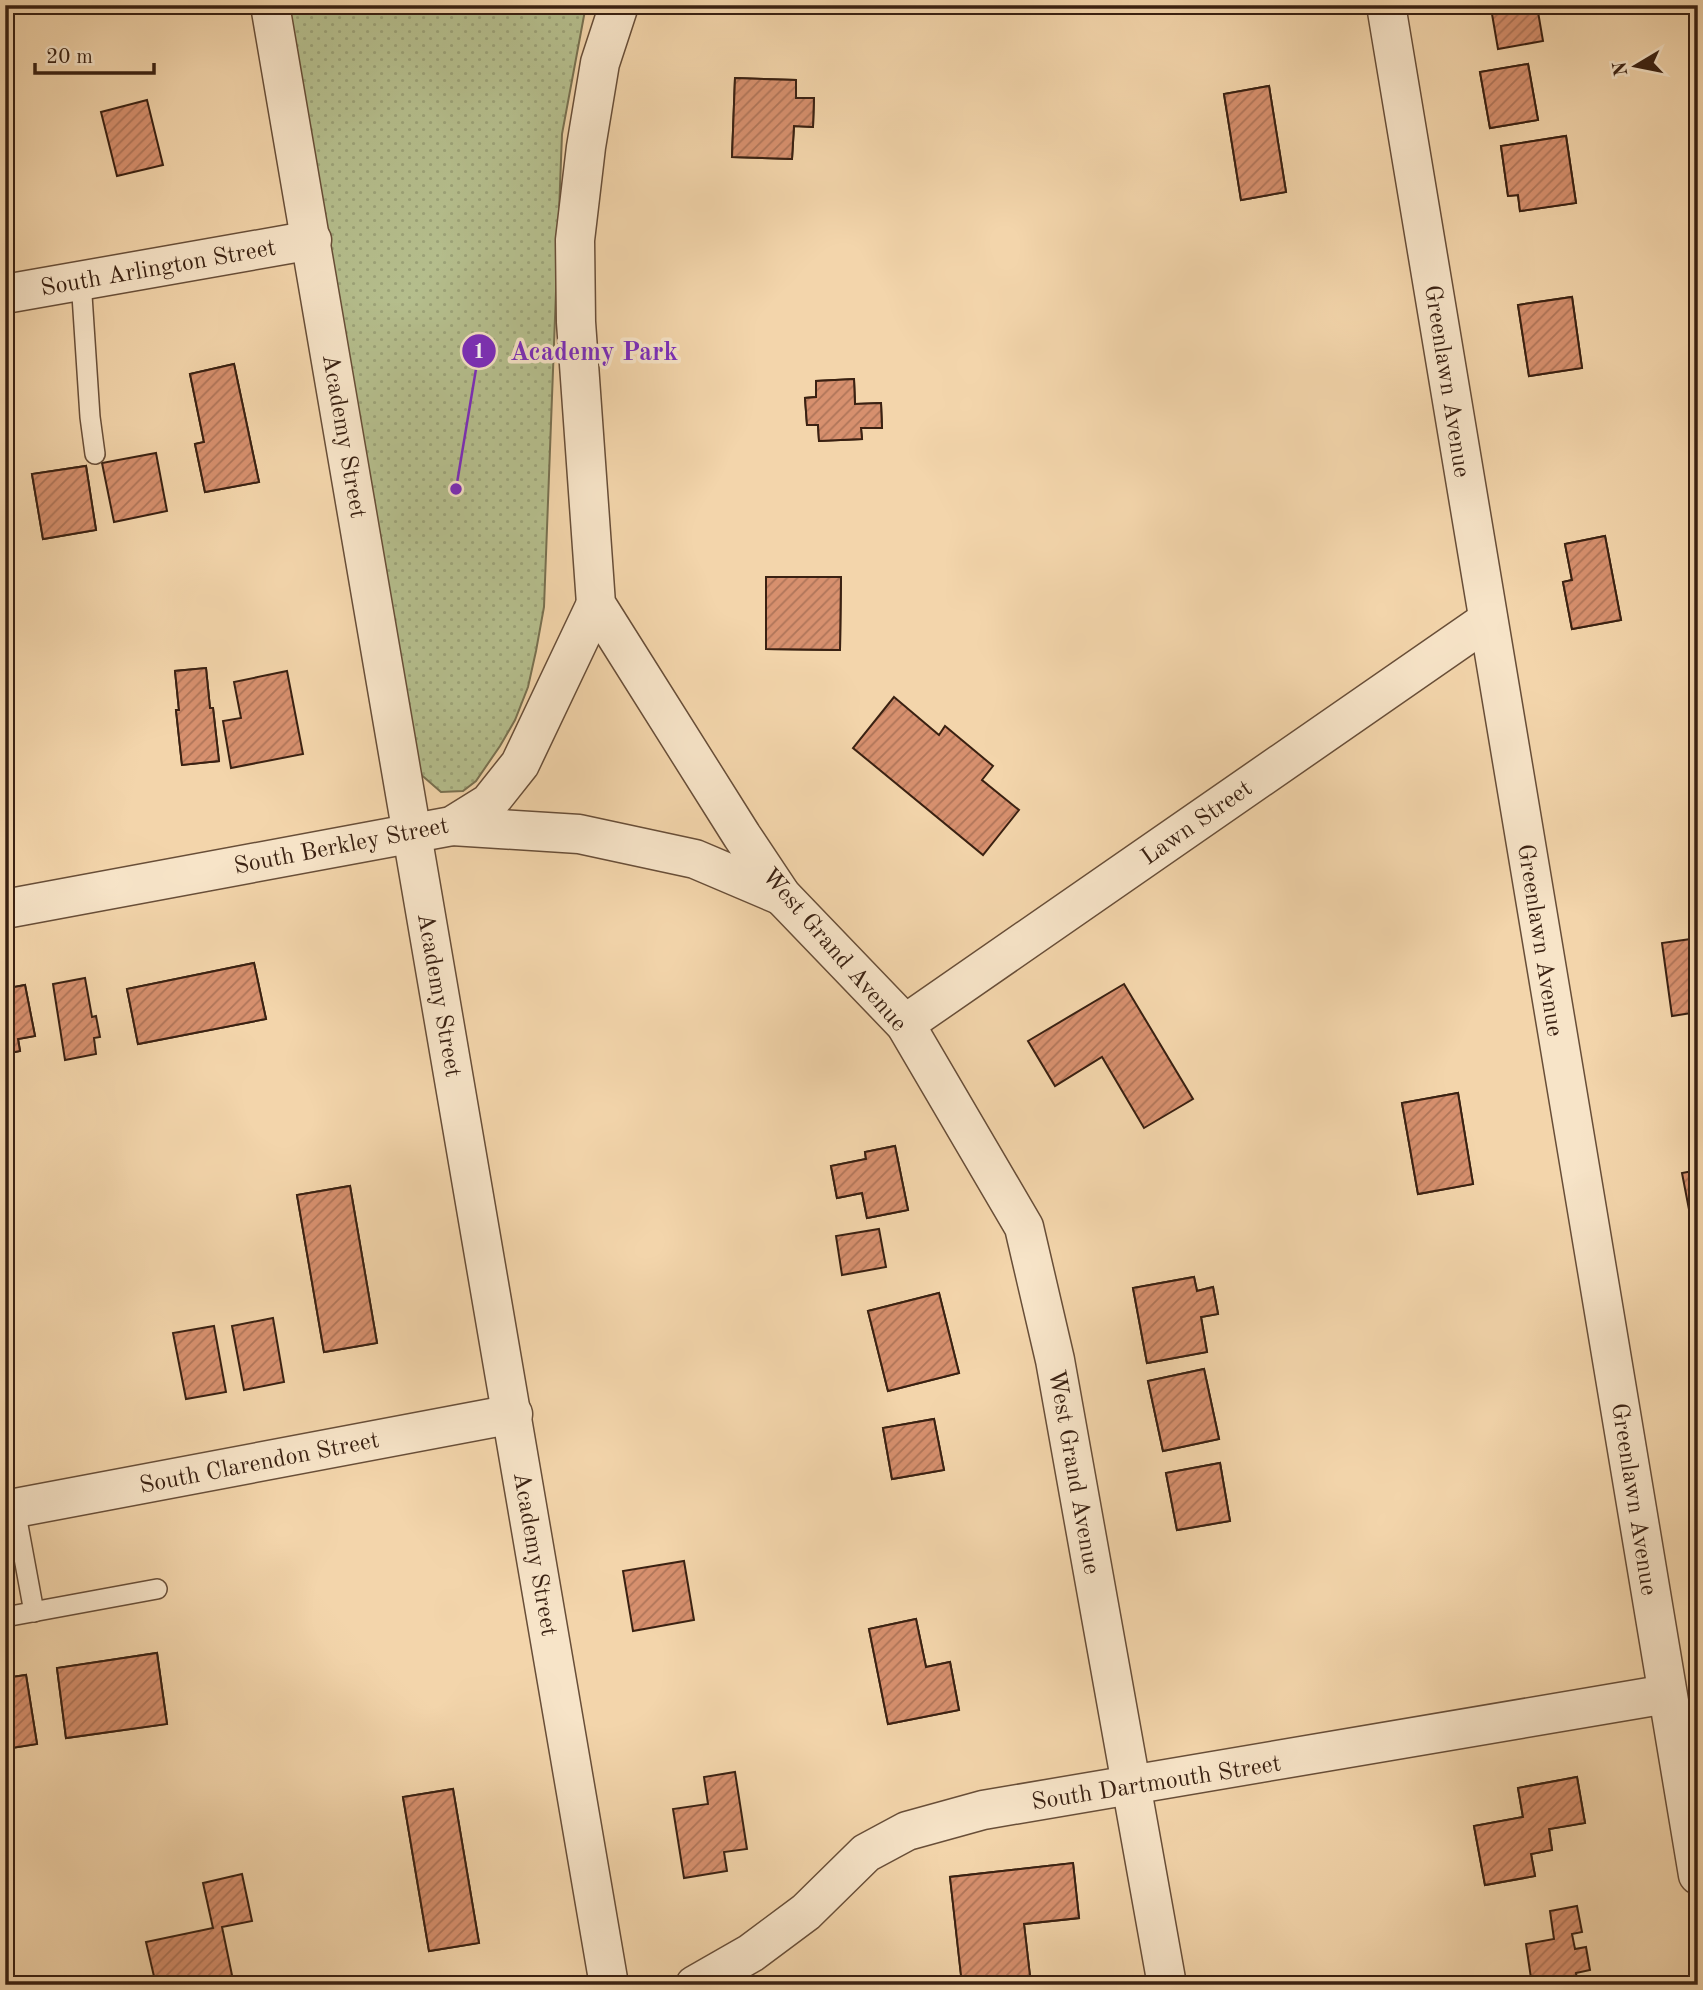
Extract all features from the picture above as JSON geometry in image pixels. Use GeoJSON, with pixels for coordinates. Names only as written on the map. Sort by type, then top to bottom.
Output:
{"type":"FeatureCollection","features":[{"type":"Feature","properties":{"kind":"street","name":"Academy Street"},"geometry":{"type":"LineString","coordinates":[[270,5],[610,1985]]}},
{"type":"Feature","properties":{"kind":"street","name":"West Grand Avenue"},"geometry":{"type":"LineString","coordinates":[[619,5],[600,63],[586,147],[575,240],[576,322],[596,604],[782,896],[905,1024],[1024,1227],[1055,1360],[1167,1985]]}},
{"type":"Feature","properties":{"kind":"street","name":"Greenlawn Avenue"},"geometry":{"type":"LineString","coordinates":[[1385,5],[1698,1875]]}},
{"type":"Feature","properties":{"kind":"street","name":"South Arlington Street"},"geometry":{"type":"LineString","coordinates":[[5,294],[312,240]]}},
{"type":"Feature","properties":{"kind":"street","name":"South Berkley Street"},"geometry":{"type":"LineString","coordinates":[[5,909],[452,826],[489,803],[520,764],[596,604]]}},
{"type":"Feature","properties":{"kind":"street","name":"Lawn Street"},"geometry":{"type":"LineString","coordinates":[[905,1024],[1488,620]]}},
{"type":"Feature","properties":{"kind":"street"},"geometry":{"type":"LineString","coordinates":[[452,826],[579,834],[695,859],[782,896]]}},
{"type":"Feature","properties":{"kind":"street","name":"South Clarendon Street"},"geometry":{"type":"LineString","coordinates":[[10,1510],[513,1414]]}},
{"type":"Feature","properties":{"kind":"street","name":"South Dartmouth Street"},"geometry":{"type":"LineString","coordinates":[[695,1985],[751,1954],[806,1912],[866,1853],[907,1831],[983,1810],[1667,1694]]}},
{"type":"Feature","properties":{"kind":"lane"},"geometry":{"type":"LineString","coordinates":[[81,280],[95,454]]}},
{"type":"Feature","properties":{"kind":"lane"},"geometry":{"type":"LineString","coordinates":[[10,1510],[34,1612]]}},
{"type":"Feature","properties":{"kind":"lane"},"geometry":{"type":"LineString","coordinates":[[5,1617],[157,1589]]}},
{"type":"Feature","properties":{"kind":"green space"},"geometry":{"type":"Polygon","coordinates":[[[283,5],[586,5],[562,134],[544,607],[528,687],[515,720],[476,781],[463,791],[441,792],[418,772],[283,5]]]}},
{"type":"Feature","properties":{"kind":"building"},"geometry":{"type":"Polygon","coordinates":[[[1537,6],[1543,41],[1498,49],[1492,14],[1537,6]]]}},
{"type":"Feature","properties":{"kind":"building"},"geometry":{"type":"Polygon","coordinates":[[[1528,64],[1538,120],[1490,128],[1480,72],[1528,64]]]}},
{"type":"Feature","properties":{"kind":"building"},"geometry":{"type":"Polygon","coordinates":[[[1528,64],[1538,120],[1490,128],[1480,72],[1528,64]]]}},
{"type":"Feature","properties":{"kind":"building"},"geometry":{"type":"Polygon","coordinates":[[[735,78],[796,80],[796,98],[814,98],[813,127],[794,126],[792,159],[732,157],[735,78]]]}},
{"type":"Feature","properties":{"kind":"building"},"geometry":{"type":"Polygon","coordinates":[[[735,78],[796,80],[796,98],[814,98],[813,127],[794,126],[792,159],[732,157],[735,78]]]}},
{"type":"Feature","properties":{"kind":"building"},"geometry":{"type":"Polygon","coordinates":[[[1269,86],[1286,192],[1241,200],[1224,94],[1269,86]]]}},
{"type":"Feature","properties":{"kind":"building"},"geometry":{"type":"Polygon","coordinates":[[[1269,86],[1286,192],[1241,200],[1224,94],[1269,86]]]}},
{"type":"Feature","properties":{"kind":"building"},"geometry":{"type":"Polygon","coordinates":[[[147,100],[163,165],[117,176],[101,112],[147,100]]]}},
{"type":"Feature","properties":{"kind":"building"},"geometry":{"type":"Polygon","coordinates":[[[1566,136],[1576,203],[1520,211],[1518,195],[1508,196],[1501,146],[1566,136]]]}},
{"type":"Feature","properties":{"kind":"building"},"geometry":{"type":"Polygon","coordinates":[[[1566,136],[1576,203],[1520,211],[1518,195],[1508,196],[1501,146],[1566,136]]]}},
{"type":"Feature","properties":{"kind":"building"},"geometry":{"type":"Polygon","coordinates":[[[1572,297],[1582,368],[1529,376],[1518,305],[1572,297]]]}},
{"type":"Feature","properties":{"kind":"building"},"geometry":{"type":"Polygon","coordinates":[[[1572,297],[1582,368],[1529,376],[1518,305],[1572,297]]]}},
{"type":"Feature","properties":{"kind":"building"},"geometry":{"type":"Polygon","coordinates":[[[234,364],[259,482],[205,492],[195,444],[204,442],[190,374],[234,364]]]}},
{"type":"Feature","properties":{"kind":"building"},"geometry":{"type":"Polygon","coordinates":[[[234,364],[259,482],[205,492],[195,444],[204,442],[190,374],[234,364]]]}},
{"type":"Feature","properties":{"kind":"building"},"geometry":{"type":"Polygon","coordinates":[[[854,379],[855,404],[881,403],[882,428],[861,428],[862,439],[819,441],[818,425],[807,425],[805,398],[816,397],[816,381],[854,379]]]}},
{"type":"Feature","properties":{"kind":"building"},"geometry":{"type":"Polygon","coordinates":[[[854,379],[855,404],[881,403],[882,428],[861,428],[862,439],[819,441],[818,425],[807,425],[805,398],[816,397],[816,381],[854,379]]]}},
{"type":"Feature","properties":{"kind":"building"},"geometry":{"type":"Polygon","coordinates":[[[156,453],[167,511],[114,522],[102,463],[156,453]]]}},
{"type":"Feature","properties":{"kind":"building"},"geometry":{"type":"Polygon","coordinates":[[[86,466],[96,530],[43,539],[32,474],[86,466]]]}},
{"type":"Feature","properties":{"kind":"building"},"geometry":{"type":"Polygon","coordinates":[[[86,466],[96,530],[43,539],[32,474],[86,466]]]}},
{"type":"Feature","properties":{"kind":"building"},"geometry":{"type":"Polygon","coordinates":[[[1605,536],[1621,620],[1572,629],[1563,582],[1572,580],[1565,544],[1605,536]]]}},
{"type":"Feature","properties":{"kind":"building"},"geometry":{"type":"Polygon","coordinates":[[[1605,536],[1621,620],[1572,629],[1563,582],[1572,580],[1565,544],[1605,536]]]}},
{"type":"Feature","properties":{"kind":"building"},"geometry":{"type":"Polygon","coordinates":[[[766,577],[841,577],[840,650],[766,649],[766,577]]]}},
{"type":"Feature","properties":{"kind":"building"},"geometry":{"type":"Polygon","coordinates":[[[766,577],[841,577],[840,650],[766,649],[766,577]]]}},
{"type":"Feature","properties":{"kind":"building"},"geometry":{"type":"Polygon","coordinates":[[[206,668],[219,761],[182,765],[175,671],[206,668]]]}},
{"type":"Feature","properties":{"kind":"building"},"geometry":{"type":"Polygon","coordinates":[[[206,668],[219,761],[182,765],[175,671],[206,668]]]}},
{"type":"Feature","properties":{"kind":"building"},"geometry":{"type":"Polygon","coordinates":[[[287,671],[303,754],[231,768],[223,721],[241,718],[234,682],[287,671]]]}},
{"type":"Feature","properties":{"kind":"building"},"geometry":{"type":"Polygon","coordinates":[[[894,697],[939,735],[945,726],[993,766],[982,780],[1019,810],[983,855],[853,748],[894,697]]]}},
{"type":"Feature","properties":{"kind":"building"},"geometry":{"type":"Polygon","coordinates":[[[1698,938],[1698,1012],[1672,1016],[1662,943],[1698,938]]]}},
{"type":"Feature","properties":{"kind":"building"},"geometry":{"type":"Polygon","coordinates":[[[254,963],[266,1019],[138,1044],[127,989],[254,963]]]}},
{"type":"Feature","properties":{"kind":"building"},"geometry":{"type":"Polygon","coordinates":[[[254,963],[266,1019],[138,1044],[127,989],[254,963]]]}},
{"type":"Feature","properties":{"kind":"building"},"geometry":{"type":"Polygon","coordinates":[[[85,978],[92,1017],[96,1016],[100,1037],[94,1038],[96,1054],[65,1060],[53,984],[85,978]]]}},
{"type":"Feature","properties":{"kind":"building"},"geometry":{"type":"Polygon","coordinates":[[[1124,984],[1193,1099],[1144,1128],[1102,1057],[1055,1086],[1028,1041],[1124,984]]]}},
{"type":"Feature","properties":{"kind":"building"},"geometry":{"type":"Polygon","coordinates":[[[25,985],[35,1036],[18,1039],[20,1051],[5,1054],[5,1009],[13,1008],[9,988],[25,985]]]}},
{"type":"Feature","properties":{"kind":"building"},"geometry":{"type":"Polygon","coordinates":[[[25,985],[35,1036],[18,1039],[20,1051],[5,1054],[5,1009],[13,1008],[9,988],[25,985]]]}},
{"type":"Feature","properties":{"kind":"building"},"geometry":{"type":"Polygon","coordinates":[[[1458,1093],[1473,1184],[1418,1194],[1402,1103],[1458,1093]]]}},
{"type":"Feature","properties":{"kind":"building"},"geometry":{"type":"Polygon","coordinates":[[[1458,1093],[1473,1184],[1418,1194],[1402,1103],[1458,1093]]]}},
{"type":"Feature","properties":{"kind":"building"},"geometry":{"type":"Polygon","coordinates":[[[1698,1121],[1698,1167],[1690,1122],[1698,1121]]]}},
{"type":"Feature","properties":{"kind":"building"},"geometry":{"type":"Polygon","coordinates":[[[895,1146],[908,1210],[867,1218],[862,1193],[837,1198],[831,1166],[866,1159],[865,1152],[895,1146]]]}},
{"type":"Feature","properties":{"kind":"building"},"geometry":{"type":"Polygon","coordinates":[[[895,1146],[908,1210],[867,1218],[862,1193],[837,1198],[831,1166],[866,1159],[865,1152],[895,1146]]]}},
{"type":"Feature","properties":{"kind":"building"},"geometry":{"type":"Polygon","coordinates":[[[1698,1170],[1698,1219],[1691,1220],[1682,1173],[1698,1170]]]}},
{"type":"Feature","properties":{"kind":"building"},"geometry":{"type":"Polygon","coordinates":[[[350,1186],[377,1343],[324,1352],[297,1195],[350,1186]]]}},
{"type":"Feature","properties":{"kind":"building"},"geometry":{"type":"Polygon","coordinates":[[[350,1186],[377,1343],[324,1352],[297,1195],[350,1186]]]}},
{"type":"Feature","properties":{"kind":"building"},"geometry":{"type":"Polygon","coordinates":[[[879,1229],[886,1267],[842,1275],[836,1236],[879,1229]]]}},
{"type":"Feature","properties":{"kind":"building"},"geometry":{"type":"Polygon","coordinates":[[[1194,1277],[1197,1291],[1213,1287],[1218,1314],[1201,1317],[1207,1352],[1147,1363],[1133,1288],[1194,1277]]]}},
{"type":"Feature","properties":{"kind":"building"},"geometry":{"type":"Polygon","coordinates":[[[1194,1277],[1197,1291],[1213,1287],[1218,1314],[1201,1317],[1207,1352],[1147,1363],[1133,1288],[1194,1277]]]}},
{"type":"Feature","properties":{"kind":"building"},"geometry":{"type":"Polygon","coordinates":[[[939,1293],[959,1373],[888,1391],[868,1311],[939,1293]]]}},
{"type":"Feature","properties":{"kind":"building"},"geometry":{"type":"Polygon","coordinates":[[[939,1293],[959,1373],[888,1391],[868,1311],[939,1293]]]}},
{"type":"Feature","properties":{"kind":"building"},"geometry":{"type":"Polygon","coordinates":[[[273,1318],[284,1382],[244,1390],[232,1326],[273,1318]]]}},
{"type":"Feature","properties":{"kind":"building"},"geometry":{"type":"Polygon","coordinates":[[[214,1326],[226,1392],[186,1399],[173,1333],[214,1326]]]}},
{"type":"Feature","properties":{"kind":"building"},"geometry":{"type":"Polygon","coordinates":[[[1204,1369],[1219,1439],[1163,1451],[1148,1381],[1204,1369]]]}},
{"type":"Feature","properties":{"kind":"building"},"geometry":{"type":"Polygon","coordinates":[[[1204,1369],[1219,1439],[1163,1451],[1148,1381],[1204,1369]]]}},
{"type":"Feature","properties":{"kind":"building"},"geometry":{"type":"Polygon","coordinates":[[[934,1419],[944,1470],[892,1479],[883,1428],[934,1419]]]}},
{"type":"Feature","properties":{"kind":"building"},"geometry":{"type":"Polygon","coordinates":[[[934,1419],[944,1470],[892,1479],[883,1428],[934,1419]]]}},
{"type":"Feature","properties":{"kind":"building"},"geometry":{"type":"Polygon","coordinates":[[[1220,1463],[1230,1521],[1177,1530],[1166,1473],[1220,1463]]]}},
{"type":"Feature","properties":{"kind":"building"},"geometry":{"type":"Polygon","coordinates":[[[1220,1463],[1230,1521],[1177,1530],[1166,1473],[1220,1463]]]}},
{"type":"Feature","properties":{"kind":"building"},"geometry":{"type":"Polygon","coordinates":[[[684,1561],[694,1620],[633,1631],[623,1571],[684,1561]]]}},
{"type":"Feature","properties":{"kind":"building"},"geometry":{"type":"Polygon","coordinates":[[[916,1619],[926,1667],[950,1662],[959,1710],[888,1724],[869,1629],[916,1619]]]}},
{"type":"Feature","properties":{"kind":"building"},"geometry":{"type":"Polygon","coordinates":[[[916,1619],[926,1667],[950,1662],[959,1710],[888,1724],[869,1629],[916,1619]]]}},
{"type":"Feature","properties":{"kind":"building"},"geometry":{"type":"Polygon","coordinates":[[[157,1653],[167,1724],[66,1738],[57,1668],[157,1653]]]}},
{"type":"Feature","properties":{"kind":"building"},"geometry":{"type":"Polygon","coordinates":[[[157,1653],[167,1724],[66,1738],[57,1668],[157,1653]]]}},
{"type":"Feature","properties":{"kind":"building"},"geometry":{"type":"Polygon","coordinates":[[[26,1675],[37,1744],[5,1749],[5,1678],[26,1675]]]}},
{"type":"Feature","properties":{"kind":"building"},"geometry":{"type":"Polygon","coordinates":[[[26,1675],[37,1744],[5,1749],[5,1678],[26,1675]]]}},
{"type":"Feature","properties":{"kind":"building"},"geometry":{"type":"Polygon","coordinates":[[[735,1772],[747,1849],[724,1852],[727,1871],[684,1878],[673,1809],[708,1804],[704,1777],[735,1772]]]}},
{"type":"Feature","properties":{"kind":"building"},"geometry":{"type":"Polygon","coordinates":[[[1577,1777],[1585,1823],[1549,1829],[1552,1850],[1531,1854],[1535,1876],[1485,1885],[1474,1826],[1523,1817],[1518,1788],[1577,1777]]]}},
{"type":"Feature","properties":{"kind":"building"},"geometry":{"type":"Polygon","coordinates":[[[1577,1777],[1585,1823],[1549,1829],[1552,1850],[1531,1854],[1535,1876],[1485,1885],[1474,1826],[1523,1817],[1518,1788],[1577,1777]]]}},
{"type":"Feature","properties":{"kind":"building"},"geometry":{"type":"Polygon","coordinates":[[[453,1789],[479,1943],[429,1951],[403,1797],[453,1789]]]}},
{"type":"Feature","properties":{"kind":"building"},"geometry":{"type":"Polygon","coordinates":[[[453,1789],[479,1943],[429,1951],[403,1797],[453,1789]]]}},
{"type":"Feature","properties":{"kind":"building"},"geometry":{"type":"Polygon","coordinates":[[[1073,1863],[1079,1918],[1024,1924],[1030,1976],[962,1984],[950,1877],[1073,1863]]]}},
{"type":"Feature","properties":{"kind":"building"},"geometry":{"type":"Polygon","coordinates":[[[1073,1863],[1079,1918],[1024,1924],[1030,1976],[962,1984],[950,1877],[1073,1863]]]}},
{"type":"Feature","properties":{"kind":"building"},"geometry":{"type":"Polygon","coordinates":[[[242,1874],[252,1921],[222,1927],[233,1980],[210,1985],[156,1985],[146,1942],[213,1928],[203,1883],[242,1874]]]}},
{"type":"Feature","properties":{"kind":"building"},"geometry":{"type":"Polygon","coordinates":[[[1577,1906],[1582,1932],[1572,1934],[1575,1949],[1586,1947],[1590,1970],[1576,1973],[1578,1985],[1532,1985],[1526,1944],[1554,1939],[1550,1911],[1577,1906]]]}},
{"type":"Feature","properties":{"kind":"building"},"geometry":{"type":"Polygon","coordinates":[[[63,1977],[64,1985],[12,1985],[63,1977]]]}},
{"type":"Feature","properties":{"kind":"building"},"geometry":{"type":"Polygon","coordinates":[[[63,1977],[64,1985],[12,1985],[63,1977]]]}},
{"type":"Feature","properties":{"kind":"place","name":"Academy Park"},"geometry":{"type":"Point","coordinates":[456,489]}}]}
